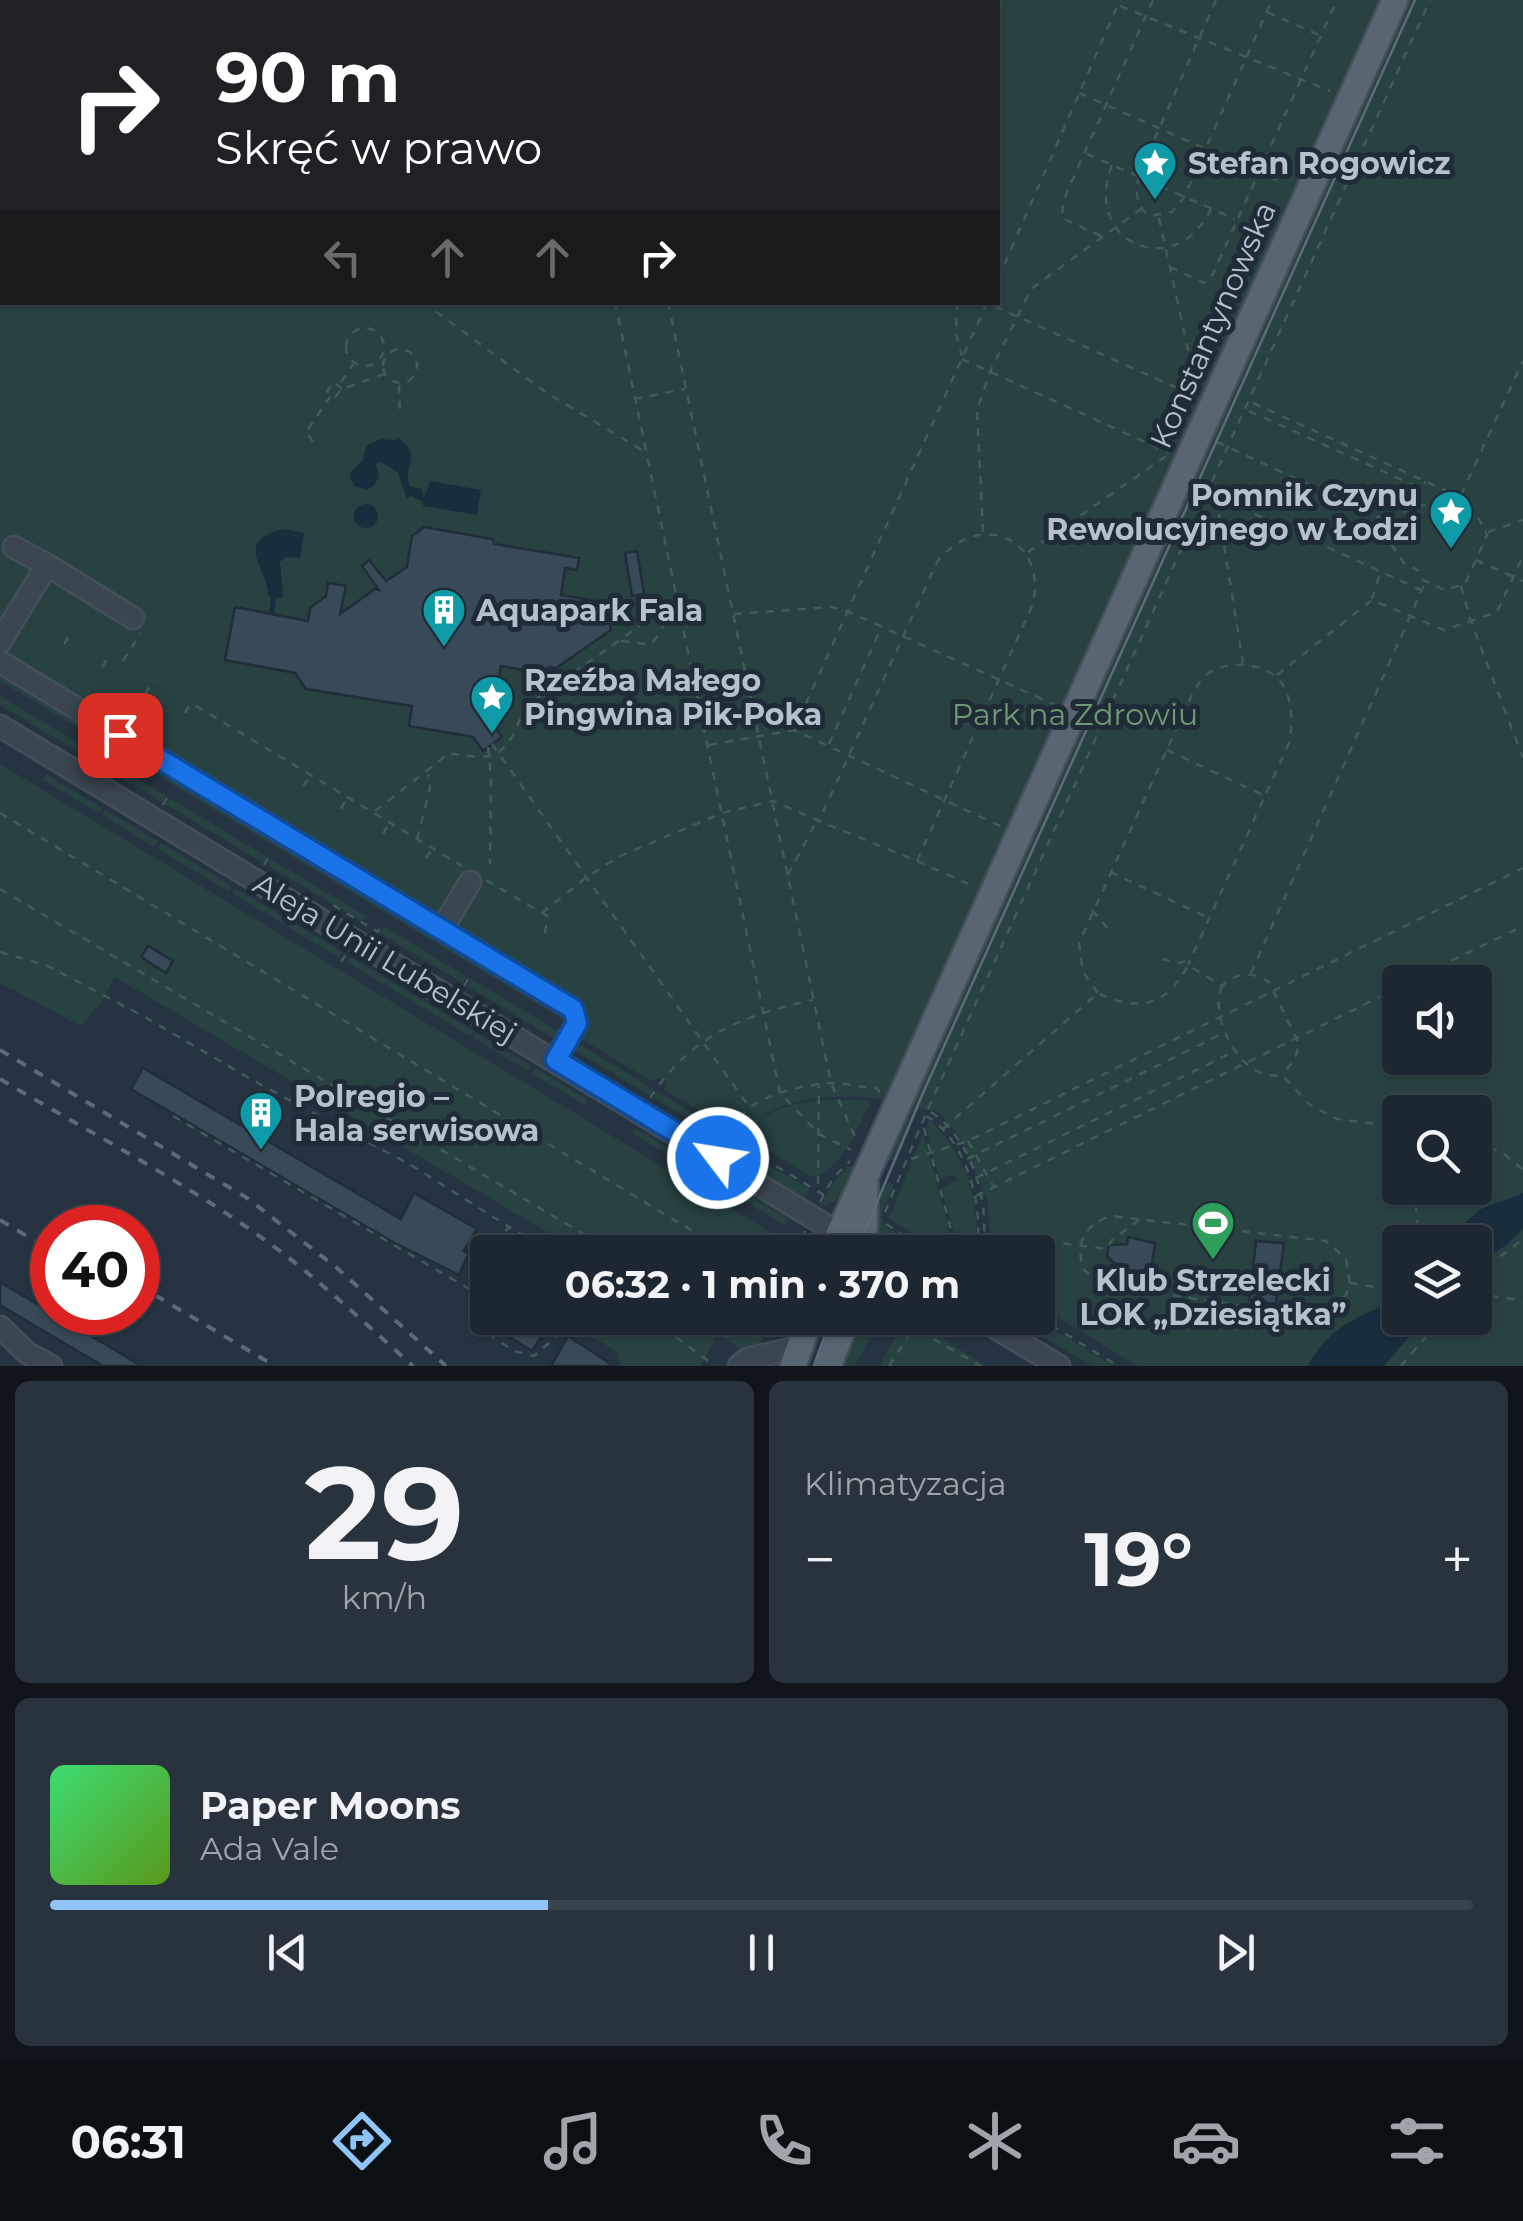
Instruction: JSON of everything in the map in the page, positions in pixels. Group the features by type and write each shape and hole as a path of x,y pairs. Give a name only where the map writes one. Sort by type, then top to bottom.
{"main road":[{"name":"Konstantynowska","path":"837,1235 859,1159 1395,0"},
{"name":"Konstantynowska","path":"859,1159 866,1235"},
{"path":"828,1366 840,1335"}],"street":[{"path":"14,547 133,618"},
{"path":"0,642 47,565"},
{"path":"0,662 573,1009 577,1023 556,1060"},
{"name":"Aleja Unii Lubelskiej","path":"0,726 556,1060 823,1235"},
{"path":"446,932 445,924 471,875"},
{"path":"0,1327 27,1353 51,1366"},
{"path":"1008,1335 1060,1366"},
{"path":"740,1366 746,1359 797,1356"}],"path":[{"path":"1102,237 1062,218 1063,201 1154,0"},
{"path":"1216,0 1138,177 1137,198 1148,215 1172,212 1184,196 1272,0"},
{"path":"1170,268 1208,283 1337,0"},
{"path":"903,1235 888,1226 883,1217 925,1115 1430,0"},
{"path":"1000,274 1119,2 1332,92"},
{"path":"1267,12 1320,36"},
{"path":"1078,93 1279,180"},
{"path":"1084,153 1237,220"},
{"path":"1112,165 1104,196 1116,227 1138,245 1165,248 1193,235 1211,209"},
{"path":"983,533 978,410 990,372 1034,286 1142,209"},
{"path":"1158,216 1191,363 1204,378"},
{"path":"427,305 544,390 645,452"},
{"path":"616,305 780,1093 819,1134 859,1159"},
{"path":"669,305 831,1083 856,1139"},
{"path":"956,305 962,359"},
{"path":"794,730 986,305"},
{"path":"991,305 1196,397"},
{"path":"354,363 346,347 351,334 372,330 382,340 386,374 400,383"},
{"path":"354,363 372,365 391,351 405,349 416,358 416,372 400,383"},
{"path":"962,359 1170,453 1026,554"},
{"path":"1456,508 1523,361"},
{"path":"331,396 338,396 354,363"},
{"path":"331,396 327,391 329,385 341,386 386,374"},
{"path":"400,383 400,411"},
{"path":"634,399 686,388"},
{"path":"313,442 306,432 331,396"},
{"path":"1252,403 1460,497"},
{"path":"1249,412 1418,487 1428,482"},
{"path":"1206,437 1391,523"},
{"path":"1212,494 1422,590"},
{"path":"1219,498 1218,513 1244,665"},
{"path":"1432,504 1447,511 1456,508 1478,518 1486,533 1461,585 1444,590 1426,582 1419,571 1404,563 1388,540 1391,523 1405,508 1432,504"},
{"path":"1486,533 1523,520"},
{"path":"787,876 849,757 937,562 961,539 983,533 1009,540 1026,554 1036,573 1037,590 916,861"},
{"path":"1372,600 1444,630 1497,612 1523,556"},
{"path":"1476,560 1523,581"},
{"path":"1276,676 1372,600 1380,571"},
{"path":"1250,974 1426,582"},
{"path":"1461,585 1523,758"},
{"path":"619,641 653,642 678,604"},
{"path":"733,614 831,608 847,611 1056,706"},
{"path":"123,661 144,628 133,618"},
{"path":"374,812 448,754 489,756 498,751 517,730 525,707 648,620"},
{"path":"828,746 882,627"},
{"path":"64,644 73,630"},
{"path":"102,667 111,654"},
{"path":"1244,665 1276,676 1291,705 1290,741 1176,984 1148,1003 1129,1005 1098,993 1083,972 1079,954 1092,910 1204,677 1217,669 1244,665"},
{"path":"146,694 154,680"},
{"path":"185,713 191,702"},
{"path":"196,706 417,838 471,875 547,916 545,934"},
{"path":"707,745 794,730 1001,827"},
{"path":"79,754 85,744"},
{"path":"490,864 490,746 498,751 750,1108"},
{"path":"1167,750 1265,796"},
{"path":"417,838 430,788 428,772"},
{"path":"304,786 312,775"},
{"path":"163,804 169,794"},
{"path":"341,808 348,797"},
{"path":"542,913 587,876 628,852 722,813 772,801 974,887"},
{"path":"0,813 699,1235"},
{"path":"383,834 390,822"},
{"path":"426,858 432,848"},
{"path":"264,865 270,855"},
{"path":"911,1159 968,1141 1523,868"},
{"path":"1110,872 1208,918"},
{"path":"0,889 585,1235"},
{"path":"511,905 516,898"},
{"path":"332,905 378,932 383,923"},
{"path":"1092,910 1110,931"},
{"path":"1443,965 1523,926"},
{"path":"0,952 46,965 143,1016 411,1165 522,1235"},
{"path":"341,962 346,954"},
{"path":"1162,959 1189,963 1222,986"},
{"path":"464,986 470,976"},
{"path":"1234,976 1261,976 1275,990 1298,1037 1298,1052 1282,1075 1266,1076 1244,1064 1219,1018 1218,997 1222,986 1234,976"},
{"path":"945,1128 1098,993"},
{"path":"979,1195 1382,995"},
{"path":"650,1098 702,1042 737,1021 762,1011 814,1000"},
{"path":"967,1159 1226,1032"},
{"path":"976,1178 1236,1050"},
{"path":"1282,1075 1310,1105 1337,1119 1382,1125"},
{"path":"818,1184 819,1084"},
{"path":"824,1195 736,1142 738,1121 750,1108 780,1093 819,1084 854,1084 880,1090 881,1100"},
{"path":"873,1090 877,1095"},
{"path":"931,1112 967,1159 976,1178 983,1235"},
{"path":"925,1115 945,1128"},
{"path":"173,1116 470,1289"},
{"path":"924,1128 953,1235"},
{"path":"817,1208 837,1173 854,1156 864,1134"},
{"path":"968,1141 994,1187"},
{"path":"957,1146 979,1195 979,1235"},
{"path":"1492,1148 1523,1170"},
{"path":"1112,1216 1326,1241 1346,1259 1350,1283 1346,1295 1334,1307 1319,1312 1258,1308 1114,1288 1092,1279 1084,1270 1080,1245 1090,1226 1112,1216"},
{"path":"1055,1242 1107,1250 1112,1240 1139,1219"},
{"path":"503,1235 509,1228"},
{"path":"805,1230 805,1235"},
{"path":"1492,1263 1523,1239"},
{"path":"1350,1283 1382,1288"},
{"path":"1492,1296 1523,1301"},
{"path":"1055,1327 1118,1366"},
{"path":"889,1366 909,1334 918,1331 980,1366"},
{"path":"490,1335 514,1351 534,1356 558,1335"},
{"path":"673,1335 715,1366"},
{"path":"1401,1366 1427,1335"}],"green space":[{"name":"Park na Zdrowiu","path":"1000,0 1523,0 1523,1366 1138,1366 1055,1315 1055,1235 990,1235 988,1200 959,1136 938,1112 919,1108 896,1162 861,1148 882,1100 818,1098 784,1105 759,1119 785,1107 813,1101 871,1101 839,1158 821,1174 811,1177 743,1135 745,1129 731,1120 724,1124 716,1121 664,1089 666,1081 651,1081 576,1036 579,1029 0,681 0,305 1000,305"},
{"path":"0,696 82,745 78,752 0,705"},
{"path":"85,747 166,796 162,802 81,754"},
{"path":"0,764 774,1235 552,1235 115,977 102,1001 81,1026 0,983"},
{"path":"46,774 102,808 99,813 43,780"},
{"path":"170,798 267,857 263,863 165,804"},
{"path":"105,810 158,841 154,847 102,815"},
{"path":"161,843 231,886 228,891 158,849"},
{"path":"271,859 366,916 362,921 267,865"},
{"path":"235,888 287,919 284,924 232,893"},
{"path":"291,921 342,952 339,957 287,927"},
{"path":"384,926 467,977 463,983 379,933"},
{"path":"350,957 474,1031 470,1036 347,962"},
{"path":"471,979 563,1034 558,1041 467,986"},
{"path":"477,1033 531,1066 528,1071 473,1038"},
{"path":"573,1040 653,1089 649,1095 569,1047"},
{"path":"535,1068 588,1100 585,1105 531,1073"},
{"path":"657,1091 730,1136 736,1145 756,1157 732,1155 727,1143 653,1097"},
{"path":"929,1120 942,1132 961,1163 973,1198 976,1235 954,1235 942,1188 957,1180 953,1174 940,1180 926,1128"},
{"path":"635,1128 669,1148 672,1144 790,1220 784,1225 632,1133"},
{"path":"923,1134 950,1235 915,1235 889,1218"},
{"path":"735,1159 765,1164 810,1189 803,1200"},
{"path":"849,1166 857,1167 844,1192 835,1201 821,1206 832,1184"},
{"path":"888,1181 894,1185 882,1213 883,1225 899,1235 877,1232 874,1223"},
{"path":"1055,1331 1114,1366 1092,1366 1040,1335 1055,1335"},
{"path":"589,1335 716,1335 701,1366 620,1366 618,1353"},
{"path":"719,1335 763,1335 754,1356"},
{"path":"852,1335 872,1335 854,1366 841,1366"},
{"path":"896,1335 935,1335 987,1366 879,1366"}],"water":[{"path":"397,437 410,450 410,486 422,489 424,498 430,481 481,490 477,515 423,506 423,502 410,496 407,499 398,473 380,461 376,464 379,477 374,486 366,490 355,486 351,471 363,460 366,446"},
{"path":"366,504 378,516 366,528 354,516"},
{"path":"285,529 304,533 300,558 286,557 280,562 283,594 276,598 274,614 269,614 271,597 256,548 269,534"},
{"path":"1523,1193 1523,1228 1492,1255 1492,1225 1463,1225 1479,1210"},
{"path":"1382,1307 1382,1335 1411,1335 1384,1366 1308,1366 1335,1332"}],"building":[{"name":"Aquapark Fala","path":"424,527 579,558 577,570 565,568 561,595 606,603 611,630 556,668 549,667 541,673 501,666 492,723 502,737 483,751 473,737 409,726 412,706 306,689 295,673 225,660 235,607 308,621 310,608 326,596 328,583 346,586 340,614 379,590 362,566 369,560 386,581 407,567 412,536"},
{"path":"637,551 644,594 632,596 625,553"},
{"path":"148,946 173,961 166,973 141,957"},
{"name":"Polregio – Hala serwisowa","path":"143,1068 401,1219 414,1193 477,1229 470,1235 464,1251 469,1253 459,1275 393,1242 131,1089"},
{"path":"1128,1237 1155,1243 1151,1272 1125,1271 1107,1256 1109,1245 1127,1244"},
{"path":"1256,1241 1284,1243 1276,1304 1249,1300"},
{"path":"0,1282 30,1300 30,1323 0,1305"},
{"path":"51,1335 90,1335 142,1366 103,1366"},
{"path":"506,1335 542,1335 532,1351"},
{"path":"568,1336 614,1366 551,1366"}],"tram line":[{"path":"863,1235 923,1093 1415,0"},
{"path":"814,1366 825,1335"}],"railway":[{"path":"0,1050 247,1198 337,1268 446,1366"},
{"path":"0,1079 247,1227 314,1279 413,1366"},
{"path":"0,1220 30,1238"},
{"path":"160,1298 275,1366"}],"place":[{"name":"Stefan Rogowicz","path":"1155,201"},
{"name":"Pomnik Czynu Rewolucyjnego w Łodzi","path":"1451,550"},
{"name":"Aquapark Fala","path":"444,648"},
{"name":"Rzeźba Małego Pingwina Pik-Poka","path":"492,735"},
{"name":"Polregio – Hala serwisowa","path":"261,1151"},
{"name":"Klub Strzelecki LOK „Dziesiątka”","path":"1213,1261"}],"route":[{"path":"120,735 573,1009 577,1023 556,1060 718,1158"}]}
